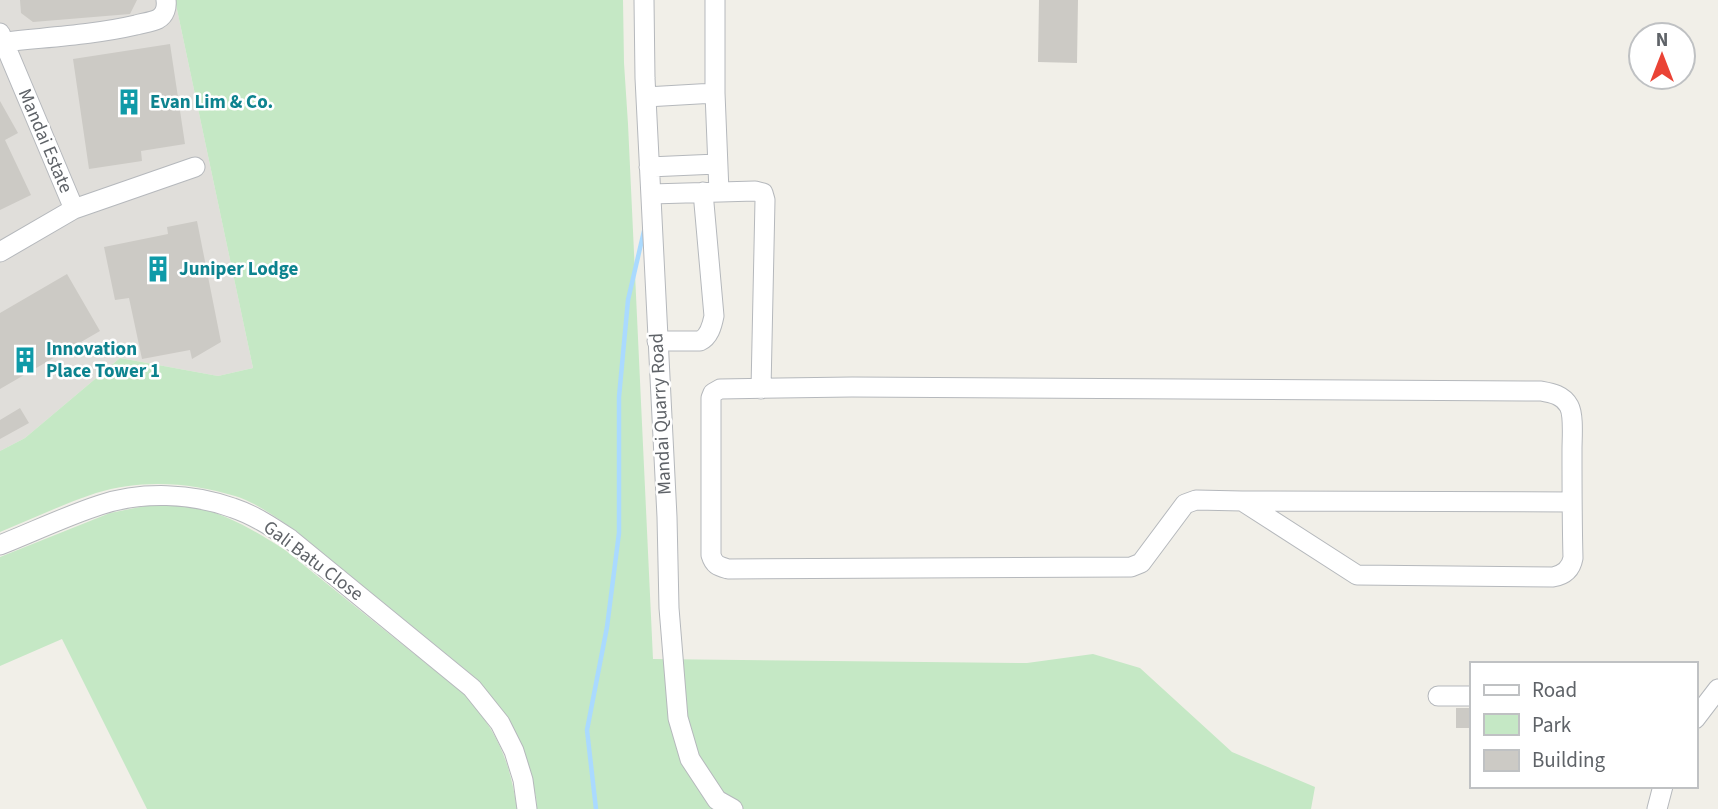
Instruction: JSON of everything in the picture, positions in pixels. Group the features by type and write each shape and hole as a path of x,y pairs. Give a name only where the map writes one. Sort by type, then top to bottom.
{"street":[{"path":"2,38 120,29 159,19 167,4 166,0"},
{"name":"Mandai Quarry Road","path":"644,0 669,608 678,718 690,759 717,800 733,809"},
{"path":"657,341 700,341 706,338 714,316 711,191 717,164 715,0"},
{"name":"Mandai Estate","path":"2,38 74,209"},
{"path":"646,97 715,93"},
{"path":"649,167 717,164"},
{"name":"Mandai Estate","path":"0,252 74,209 195,167"},
{"path":"651,194 711,191 763,193 761,389"},
{"path":"1242,501 1357,575 1561,576 1572,564 1572,502 1570,408 1555,394 1541,391 852,387 720,389 713,393 711,398 711,555 713,562 728,569 1131,567 1141,563 1185,504 1196,500 1572,502"},
{"name":"Gali Batu Close","path":"0,545 102,504 144,496 191,497 233,508 266,522 472,688 500,723 514,751 523,780 527,809"},
{"path":"1697,716 1718,689"},
{"path":"1438,696 1470,696"},
{"path":"1657,809 1662,788"}],"shaded area":[{"path":"0,0 175,0 253,368 218,376 120,358 25,438 0,451"}],"green space":[{"path":"175,0 623,0 653,659 1027,663 1093,654 1140,668 1232,752 1315,787 1311,809 537,809 531,778 508,719 477,679 296,531 267,511 218,491 183,485 148,484 96,493 0,532 0,451 25,438 120,358 218,376 253,368"},
{"path":"185,505 203,509 263,536 285,550 464,694 485,720 500,747 517,809 147,809 62,639 0,666 0,557 110,513 145,506"}],"building":[{"path":"20,0 137,0 130,14 33,22 21,13"},
{"path":"1039,0 1078,0 1077,63 1038,62"},
{"name":"Evan Lim & Co.","path":"170,44 185,144 141,151 142,161 89,169 73,59"},
{"path":"0,101 18,133 5,140 31,195 0,210"},
{"name":"Juniper Lodge","path":"197,221 221,342 192,359 190,350 142,359 129,298 115,300 104,247 168,234 167,227"},
{"name":"Innovation Place Tower 1","path":"67,274 100,331 0,389 0,313"},
{"path":"20,408 29,423 0,439 0,420"},
{"path":"1456,708 1470,708 1470,728 1456,728"}],"waterway":[{"path":"596,809 587,730 607,627 619,533 619,397 628,300 644,231"}],"place":[{"name":"Evan Lim & Co.","path":"129,102"},
{"name":"Juniper Lodge","path":"158,269"},
{"name":"Innovation Place Tower 1","path":"25,360"}]}
